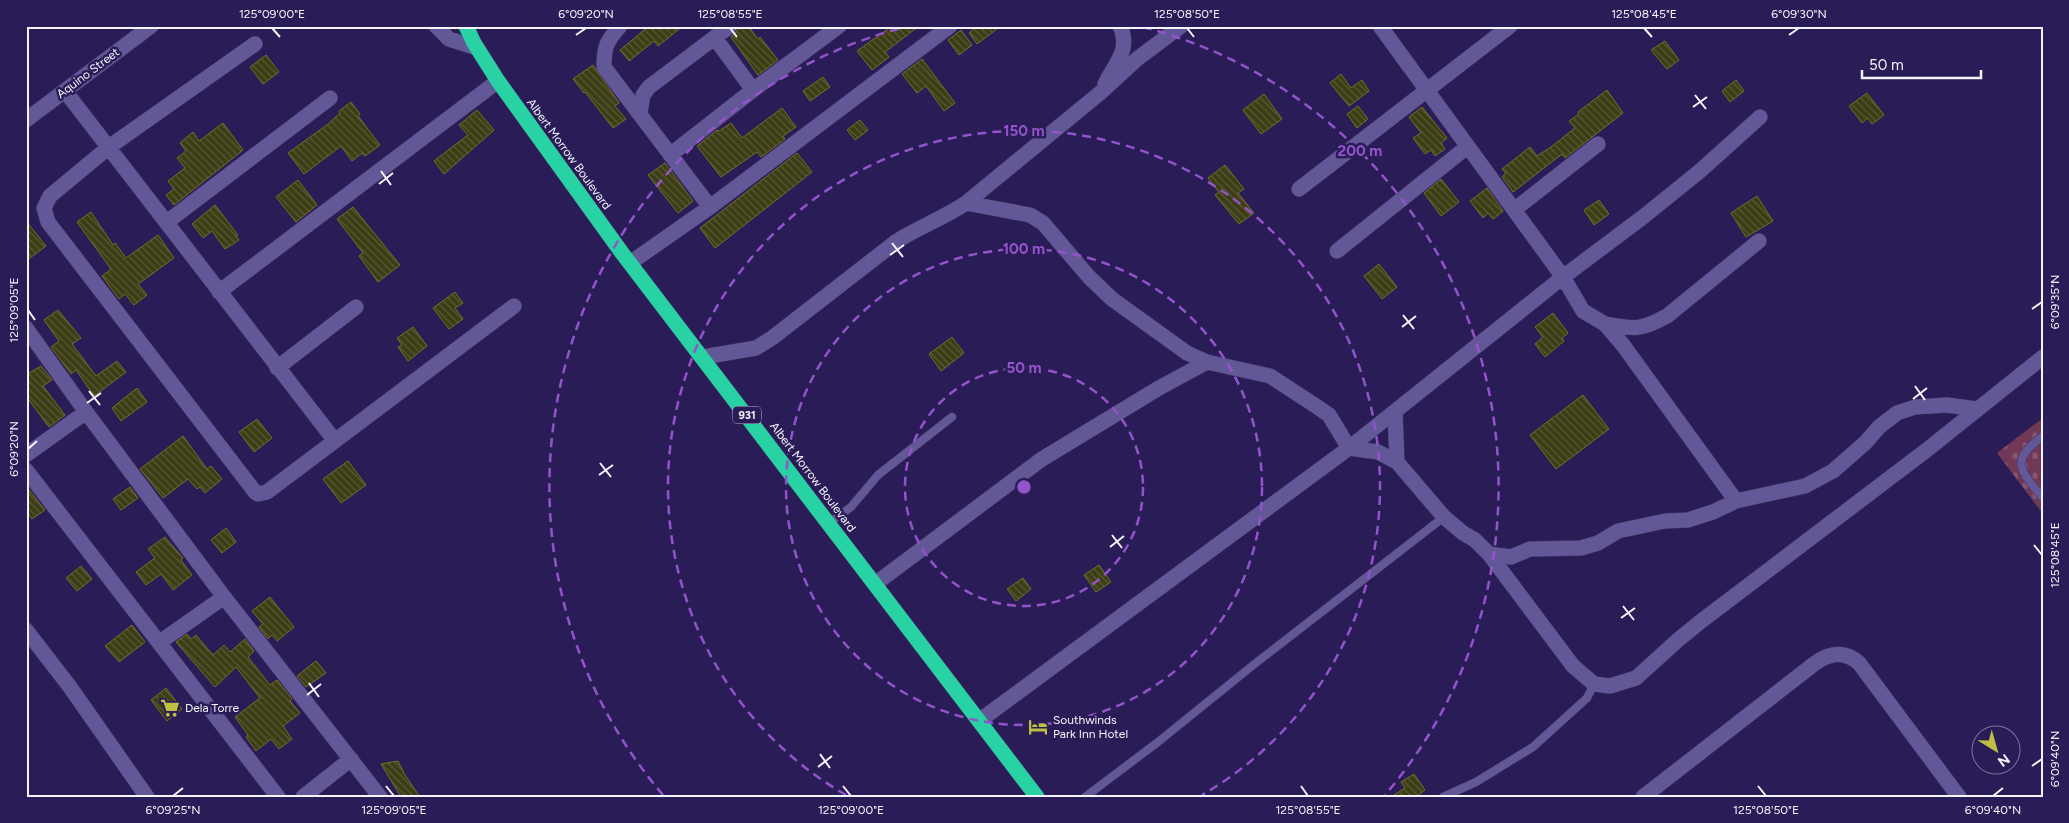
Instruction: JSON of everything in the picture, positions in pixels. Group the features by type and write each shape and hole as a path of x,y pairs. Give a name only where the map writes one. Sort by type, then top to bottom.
{"highway":[{"name":"Albert Morrow Boulevard","path":"466,26 477,48 498,81 630,263 1037,797"}],"street":[{"name":"Aquino Street","path":"26,120 151,26"},
{"path":"436,26 449,39 477,48"},
{"path":"620,26 608,39 604,50 604,67 710,207"},
{"path":"640,113 643,95 649,87 730,26"},
{"path":"670,156 753,90 839,26"},
{"path":"630,263 710,207 950,26"},
{"path":"1100,93 1124,48 1125,38 1120,26"},
{"path":"703,357 756,348 772,338 897,242 916,229 952,212 966,203 1100,93 1137,59 1181,26"},
{"path":"1380,26 1563,277 1583,311 1605,324 1623,345 1736,500"},
{"path":"1299,189 1510,26"},
{"path":"715,38 753,90"},
{"path":"255,44 109,147 50,196 44,208 48,222 252,489 258,494 266,492 514,306"},
{"path":"220,292 498,81"},
{"path":"65,91 334,441"},
{"path":"167,222 330,98"},
{"path":"979,721 1396,412 1563,277 1650,212 1700,171 1760,116"},
{"path":"1514,210 1598,144"},
{"path":"1337,251 1467,147"},
{"path":"966,203 1030,215 1043,223 1089,277 1112,299 1187,353 1208,362 1270,376 1329,415 1349,448"},
{"path":"1605,324 1635,329 1650,326 1667,316 1759,241"},
{"path":"277,368 356,307"},
{"path":"26,328 224,597 380,797"},
{"path":"1349,448 1378,452 1397,462 1444,517 1463,533 1475,540 1489,554 1573,666 1594,684 1610,686 1636,678 1700,622 1928,449 2043,357"},
{"path":"876,584 1042,460 1159,388 1208,362"},
{"path":"1489,554 1511,557 1530,549 1581,548 1598,543 1618,531 1665,521 1698,518 1736,500 1806,486 1833,471 1865,443 1879,427 1897,414 1915,407 1947,405 1977,409"},
{"path":"26,455 86,412"},
{"path":"1396,412 1397,462"},
{"path":"26,470 278,797"},
{"path":"160,642 224,597"},
{"path":"26,630 70,687 147,797"},
{"path":"1643,797 1814,664 1831,654 1845,655 1859,663 1959,797"},
{"path":"303,797 352,759"}],"lane":[{"path":"829,523 851,507 878,475 952,416"},
{"path":"2043,436 2028,448 2022,457 2020,465 2024,474 2043,498"},
{"path":"1085,797 1158,742 1252,666 1444,517"},
{"path":"1444,797 1476,782 1533,747 1587,698 1594,684"}],"green space":[{"path":"2043,418 2043,514 1997,453"}],"building":[{"path":"649,26 683,26 658,46 654,41 629,61 620,50"},
{"path":"742,26 748,26 758,39 760,37 778,60 758,75 731,37"},
{"path":"892,26 919,26 885,52 889,57 872,70 857,51"},
{"path":"977,26 1001,26 977,44 969,33"},
{"path":"961,30 972,45 959,55 948,40"},
{"path":"1665,41 1679,60 1667,69 1651,50"},
{"path":"266,55 279,72 263,84 250,67"},
{"path":"922,59 955,103 944,111 926,86 917,93 902,74"},
{"path":"593,65 619,103 615,106 626,119 613,128 573,79"},
{"path":"1341,74 1351,88 1362,80 1369,91 1349,106 1330,83"},
{"path":"823,77 830,87 810,101 803,91"},
{"path":"1736,80 1744,91 1730,102 1722,91"},
{"path":"1607,90 1623,113 1565,158 1562,154 1513,192 1502,177 1506,173 1502,169 1530,147 1537,156 1551,147 1575,128 1569,121"},
{"path":"1867,93 1884,115 1872,124 1868,118 1862,123 1849,106"},
{"path":"1264,94 1282,119 1261,134 1243,110"},
{"path":"351,102 360,114 358,116 380,145 365,156 362,153 352,161 341,146 304,174 288,153 328,124 340,113 339,111"},
{"path":"1358,106 1368,119 1357,128 1347,114"},
{"path":"1422,107 1447,138 1441,143 1445,149 1435,156 1431,150 1425,154 1413,138 1421,133 1409,117"},
{"path":"782,108 796,127 783,136 785,139 761,157 757,152 721,177 697,146 717,130 719,131 731,123 742,138"},
{"path":"477,110 494,130 444,174 434,161 468,135 459,125"},
{"path":"860,120 868,130 855,140 847,130"},
{"path":"223,123 243,150 174,205 166,195 174,189 168,181 185,168 177,158 186,151 180,143 193,132 199,141"},
{"path":"797,153 812,172 715,248 700,228"},
{"path":"665,163 693,201 678,213 648,175"},
{"path":"1225,165 1244,189 1238,193 1254,213 1239,224 1215,195 1219,192 1208,178"},
{"path":"1441,179 1459,202 1441,216 1424,193"},
{"path":"298,180 317,205 296,222 276,197"},
{"path":"1487,188 1503,211 1493,219 1488,213 1483,218 1470,201"},
{"path":"1757,196 1773,221 1746,237 1731,213"},
{"path":"1599,200 1609,214 1594,225 1584,210"},
{"path":"215,205 238,235 236,236 239,240 225,249 212,231 203,238 192,224"},
{"path":"353,207 400,265 378,282 359,256 363,253 337,219"},
{"path":"91,212 113,245 115,243 126,258 158,235 174,258 138,284 147,295 134,305 125,294 119,299 102,276 111,269 77,222"},
{"path":"26,221 46,246 26,261"},
{"path":"1379,264 1397,287 1382,299 1364,276"},
{"path":"455,292 463,303 455,308 463,319 449,329 433,308"},
{"path":"58,310 81,338 72,344 96,376 117,361 126,372 94,396 76,370 71,374 51,347 59,341 44,320"},
{"path":"1553,313 1568,333 1562,338 1564,341 1545,357 1535,344 1543,337 1535,327"},
{"path":"413,327 427,346 408,361 398,347 402,345 397,338"},
{"path":"952,337 964,353 941,371 929,354"},
{"path":"41,366 52,380 43,386 65,415 49,427 26,396 26,375"},
{"path":"137,388 147,402 121,421 112,408"},
{"path":"1583,395 1609,429 1556,469 1530,435"},
{"path":"257,419 272,438 254,452 239,432"},
{"path":"183,436 207,469 211,466 222,479 205,493 200,487 197,489 188,479 163,498 140,469"},
{"path":"348,461 366,485 341,503 323,479"},
{"path":"26,486 45,510 32,519 26,511"},
{"path":"130,487 138,498 121,510 113,499"},
{"path":"226,528 236,542 222,553 211,540"},
{"path":"165,537 183,558 181,560 192,575 173,590 161,574 146,585 136,572 155,558 148,549"},
{"path":"1099,565 1111,582 1096,592 1084,575"},
{"path":"81,566 92,579 77,591 66,578"},
{"path":"1023,578 1031,589 1016,601 1007,589"},
{"path":"270,597 294,627 277,641 272,635 268,639 259,627 263,624 252,611"},
{"path":"132,625 145,642 119,662 105,646"},
{"path":"187,634 191,639 196,635 213,655 224,645 230,652 245,639 254,651 248,657 270,685 277,680 300,713 283,726 292,739 279,749 271,739 256,751 246,737 248,735 235,717 260,698 236,667 215,687 176,642"},
{"path":"316,661 326,673 306,687 297,676"},
{"path":"166,688 182,709 167,721 151,700"},
{"path":"398,761 420,797 401,797 381,764"},
{"path":"1414,774 1425,790 1416,797 1391,797 1405,788 1401,782"}],"place":[{"name":"Dela Torre","path":"170,708"},
{"name":"Southwinds Park Inn Hotel","path":"1038,727"}]}
